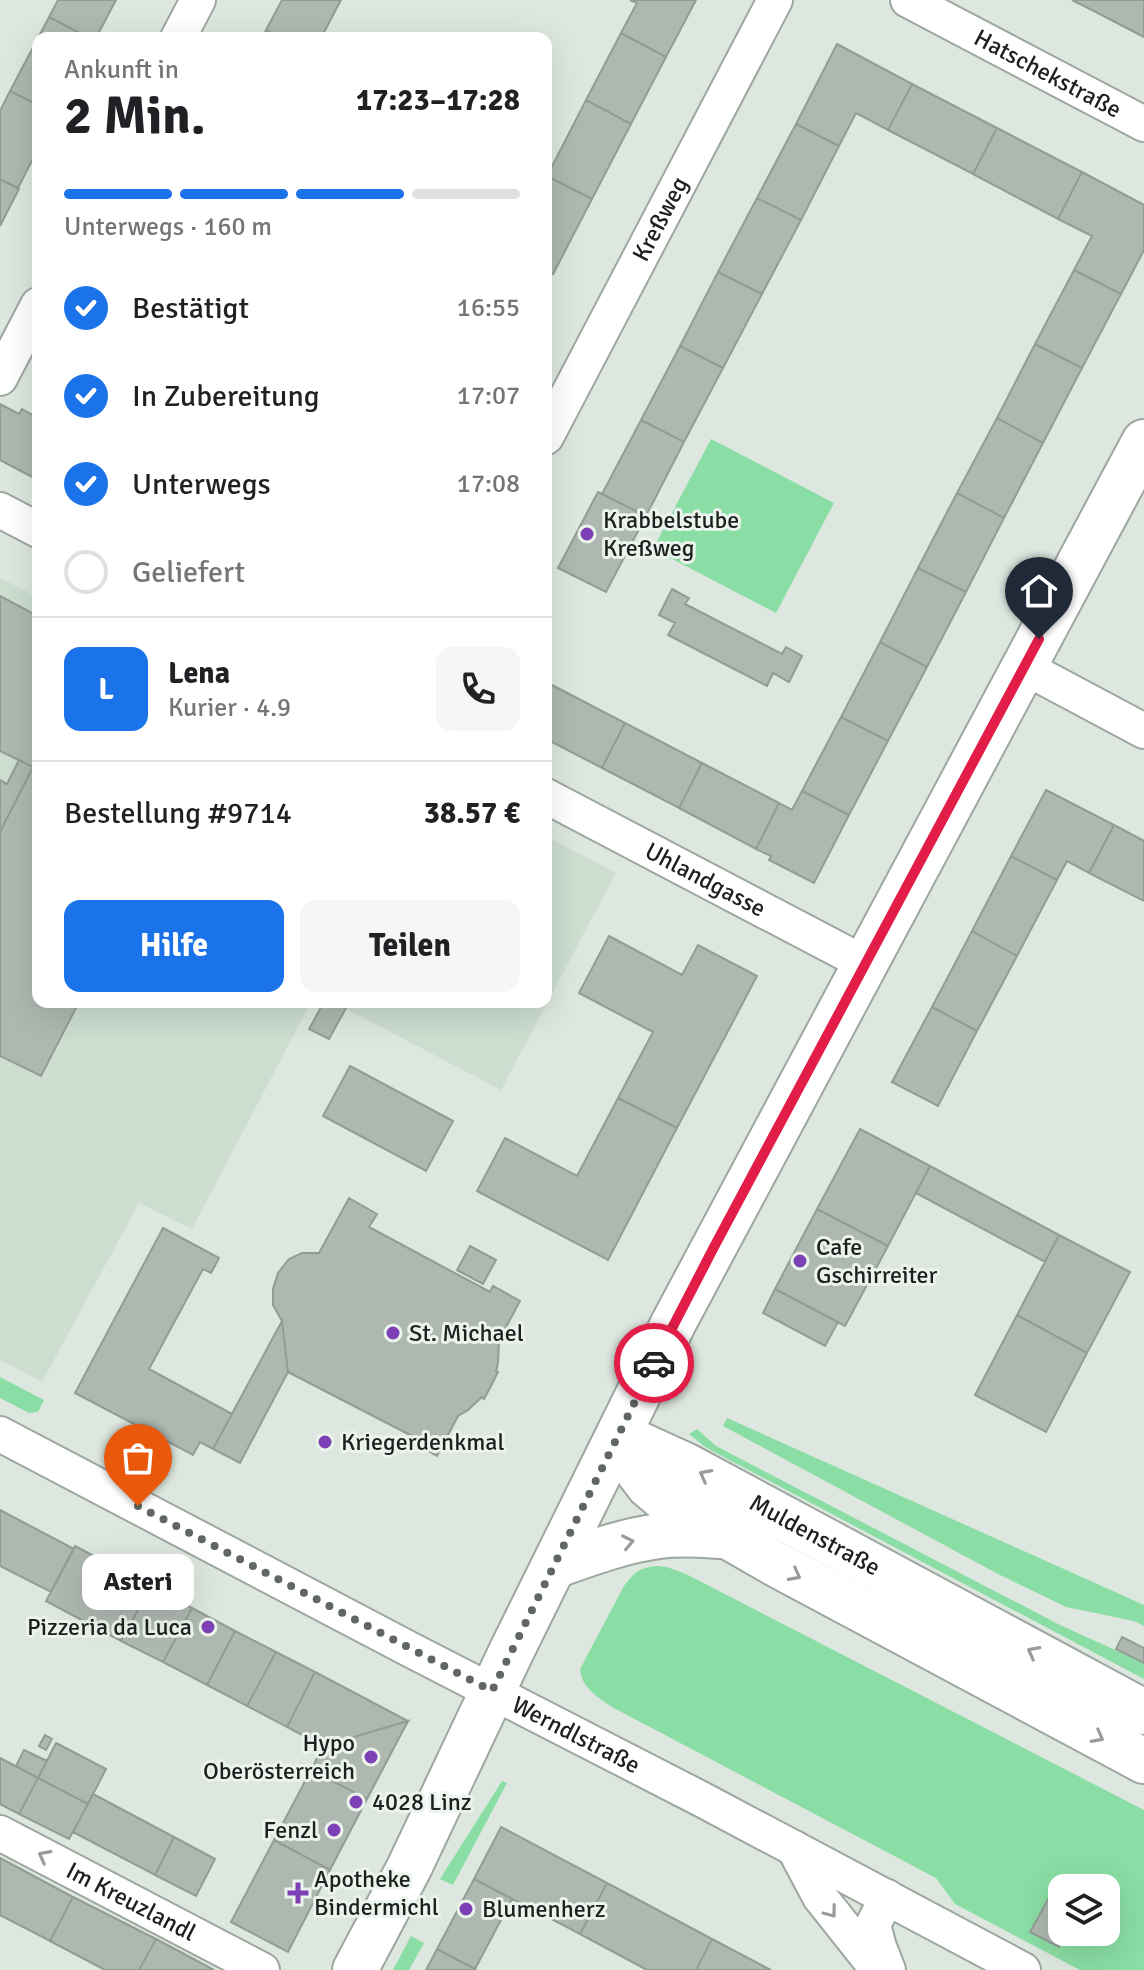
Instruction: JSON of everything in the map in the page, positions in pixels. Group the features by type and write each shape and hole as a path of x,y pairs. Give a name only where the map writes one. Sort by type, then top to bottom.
{"main road":[{"path":"355,1970 409,1868 492,1691 674,1322 1144,442"},
{"name":"Muldenstraße","path":"619,1435 627,1455 649,1486 668,1502 727,1537 1144,1761"},
{"name":"Muldenstraße","path":"619,1435 685,1465 1144,1712"},
{"name":"Muldenstraße","path":"554,1566 609,1546 660,1536 727,1537"}],"street":[{"path":"181,32 198,0"},
{"name":"Kreßweg","path":"552,426 775,0"},
{"name":"Hatschekstraße","path":"908,0 1144,124"},
{"path":"0,378 32,317"},
{"path":"0,510 32,527"},
{"path":"1024,667 1144,731"},
{"name":"Uhlandgasse","path":"552,799 866,964"},
{"name":"Werndlstraße","path":"0,1434 1023,1970"},
{"name":"Im Kreuzlandl","path":"0,1833 262,1970"},
{"path":"794,1848 820,1897 878,1970"},
{"path":"887,1897 873,1925 888,1970"}],"shaded area":[{"path":"0,578 32,594 32,1008 308,1008 192,1229 139,1203 42,1382 0,1360"},
{"path":"552,839 616,873 552,994"},
{"path":"344,1008 544,1008 501,1090"}],"green space":[{"path":"711,439 834,503 776,613 653,549"},
{"path":"0,1377 44,1400 38,1412 29,1413 0,1398"},
{"path":"727,1418 1144,1605 1144,1626 1134,1621 1066,1607 998,1574 723,1426"},
{"path":"697,1429 716,1446 1060,1625 1144,1663 1144,1679 705,1447 689,1434"},
{"path":"667,1567 686,1574 1144,1810 1144,1970 1080,1970 955,1904 936,1878 612,1707 595,1695 581,1676 580,1669 624,1586 645,1568"},
{"path":"502,1781 507,1783 453,1885 440,1879"},
{"path":"411,1936 424,1943 409,1970 393,1970"}],"building":[{"path":"58,0 116,0 99,32 78,32 49,17"},
{"path":"282,0 341,0 324,32 266,30"},
{"path":"630,0 696,0 666,57 621,33 637,3"},
{"path":"1072,0 1144,0 1144,37 1092,10"},
{"path":"49,17 78,32 41,32"},
{"path":"621,33 666,57 631,124 586,100"},
{"path":"837,44 912,84 888,130 856,113 839,146 796,124"},
{"path":"32,49 32,102 10,91"},
{"path":"912,84 997,128 973,174 888,130"},
{"path":"10,91 32,102 32,161 18,188 0,179 0,111"},
{"path":"586,100 631,124 592,199 552,179 552,166"},
{"path":"796,124 839,146 801,220 757,198"},
{"path":"997,128 1082,172 1058,219 973,174"},
{"path":"1082,172 1144,205 1144,250 1121,294 1074,270 1092,236 1058,219"},
{"path":"0,179 19,189 0,226"},
{"path":"552,179 592,199 552,273"},
{"path":"757,198 801,220 762,294 718,272"},
{"path":"1074,270 1121,294 1082,368 1035,344"},
{"path":"718,272 762,294 723,368 680,346"},
{"path":"1035,344 1082,368 1043,443 997,418"},
{"path":"680,346 723,368 684,442 641,420"},
{"path":"0,404 19,414 22,409 32,415 32,477 0,460"},
{"path":"997,418 1043,443 1004,518 957,493"},
{"path":"641,420 684,442 646,516 602,494"},
{"path":"598,492 646,516 606,592 558,568"},
{"path":"957,493 1004,518 966,592 918,568"},
{"path":"918,568 966,592 927,667 880,642"},
{"path":"672,589 689,598 685,604 782,654 786,647 802,656 789,682 773,673 767,686 668,635 675,623 659,615"},
{"path":"0,596 32,613 32,767 0,751"},
{"path":"880,642 927,667 888,741 841,717"},
{"path":"552,685 625,723 602,768 552,742"},
{"path":"841,717 888,741 849,815 802,791"},
{"path":"625,723 702,763 679,808 602,768"},
{"path":"19,760 32,766 0,832 0,780 7,784"},
{"path":"702,763 779,803 756,849 679,808"},
{"path":"32,769 32,1008 76,1008 41,1076 0,1056 0,832"},
{"path":"1046,790 1114,825 1089,873 1067,861 1057,880 1011,856"},
{"path":"802,791 849,815 814,883 769,860 771,856 756,849 779,803 792,810"},
{"path":"1114,825 1144,841 1144,901 1089,873"},
{"path":"1011,856 1057,880 1017,956 972,931"},
{"path":"972,931 1017,956 977,1031 932,1007"},
{"path":"609,936 682,975 698,945 757,976 677,1128 618,1098 653,1032 579,993"},
{"path":"932,1007 977,1031 938,1106 892,1082"},
{"path":"321,1008 346,1008 329,1039 309,1029"},
{"path":"350,1066 453,1121 426,1171 323,1116"},
{"path":"618,1098 677,1128 608,1260 477,1191 505,1138 577,1176"},
{"path":"860,1129 930,1166 888,1246 817,1209"},
{"path":"930,1166 1059,1235 1045,1262 916,1193"},
{"name":"St. Michael","path":"349,1198 377,1214 369,1227 490,1292 493,1286 520,1301 499,1340 498,1372 491,1386 484,1399 482,1397 458,1416 437,1456 410,1441 412,1436 288,1372 282,1321 273,1305 273,1289 278,1273 289,1259 302,1253 319,1253"},
{"path":"817,1209 888,1246 845,1326 775,1289"},
{"path":"163,1228 219,1258 211,1273 203,1269 149,1369 232,1414 213,1449 200,1442 193,1455 75,1393"},
{"path":"1059,1235 1130,1272 1087,1353 1017,1315"},
{"path":"470,1246 496,1260 483,1284 457,1270"},
{"path":"775,1289 838,1322 825,1346 763,1313"},
{"path":"1017,1315 1087,1353 1046,1432 975,1395"},
{"path":"282,1321 288,1372 240,1463 213,1449"},
{"path":"0,1510 74,1549 51,1592 0,1566"},
{"path":"75,1546 151,1586 121,1641 46,1601"},
{"path":"151,1586 192,1608 163,1662 121,1641"},
{"path":"192,1608 235,1631 207,1685 163,1662"},
{"path":"235,1631 276,1652 247,1706 207,1685"},
{"path":"1122,1637 1144,1648 1144,1663 1116,1649"},
{"path":"276,1652 315,1672 287,1727 247,1706"},
{"path":"315,1672 408,1721 323,1746 287,1727"},
{"path":"408,1721 367,1799 311,1770 323,1746"},
{"path":"45,1735 52,1739 46,1750 39,1746"},
{"path":"56,1743 106,1769 88,1804 38,1778"},
{"path":"24,1750 47,1761 38,1778 16,1766"},
{"path":"0,1758 38,1778 19,1814 0,1804"},
{"path":"311,1770 367,1799 330,1870 274,1840"},
{"path":"38,1778 88,1804 69,1839 19,1814"},
{"path":"93,1794 174,1837 155,1875 73,1832"},
{"path":"501,1827 607,1883 580,1934 474,1879"},
{"path":"174,1837 215,1859 196,1896 155,1875"},
{"path":"274,1840 330,1870 288,1952 231,1922"},
{"path":"0,1858 73,1897 50,1941 0,1915"},
{"path":"474,1879 512,1899 475,1969 437,1949"},
{"path":"607,1883 712,1939 696,1970 647,1970 580,1934"},
{"path":"73,1897 156,1939 139,1970 105,1970 50,1941"},
{"path":"1048,1900 1048,1941 1030,1932"},
{"path":"156,1939 214,1970 139,1970"},
{"path":"712,1939 767,1968 771,1970 696,1970"},
{"path":"437,1949 475,1969 476,1970 426,1970"}],"way so far":[{"path":"138,1506 492,1691 654,1363"}],"place":[{"name":"Krabbelstube Kreßweg","path":"587,534"},
{"name":"Cafe Gschirreiter","path":"800,1261"},
{"name":"St. Michael","path":"393,1333"},
{"name":"Kriegerdenkmal","path":"325,1442"},
{"name":"Asteri","path":"138,1506"},
{"name":"Pizzeria da Luca","path":"208,1627"},
{"name":"Hypo Oberösterreich","path":"371,1757"},
{"name":"4028 Linz","path":"356,1802"},
{"name":"Fenzl","path":"334,1830"},
{"name":"Apotheke Bindermichl","path":"298,1893"},
{"name":"Blumenherz","path":"466,1909"}],"route":[{"path":"654,1363 1039,639"}]}
